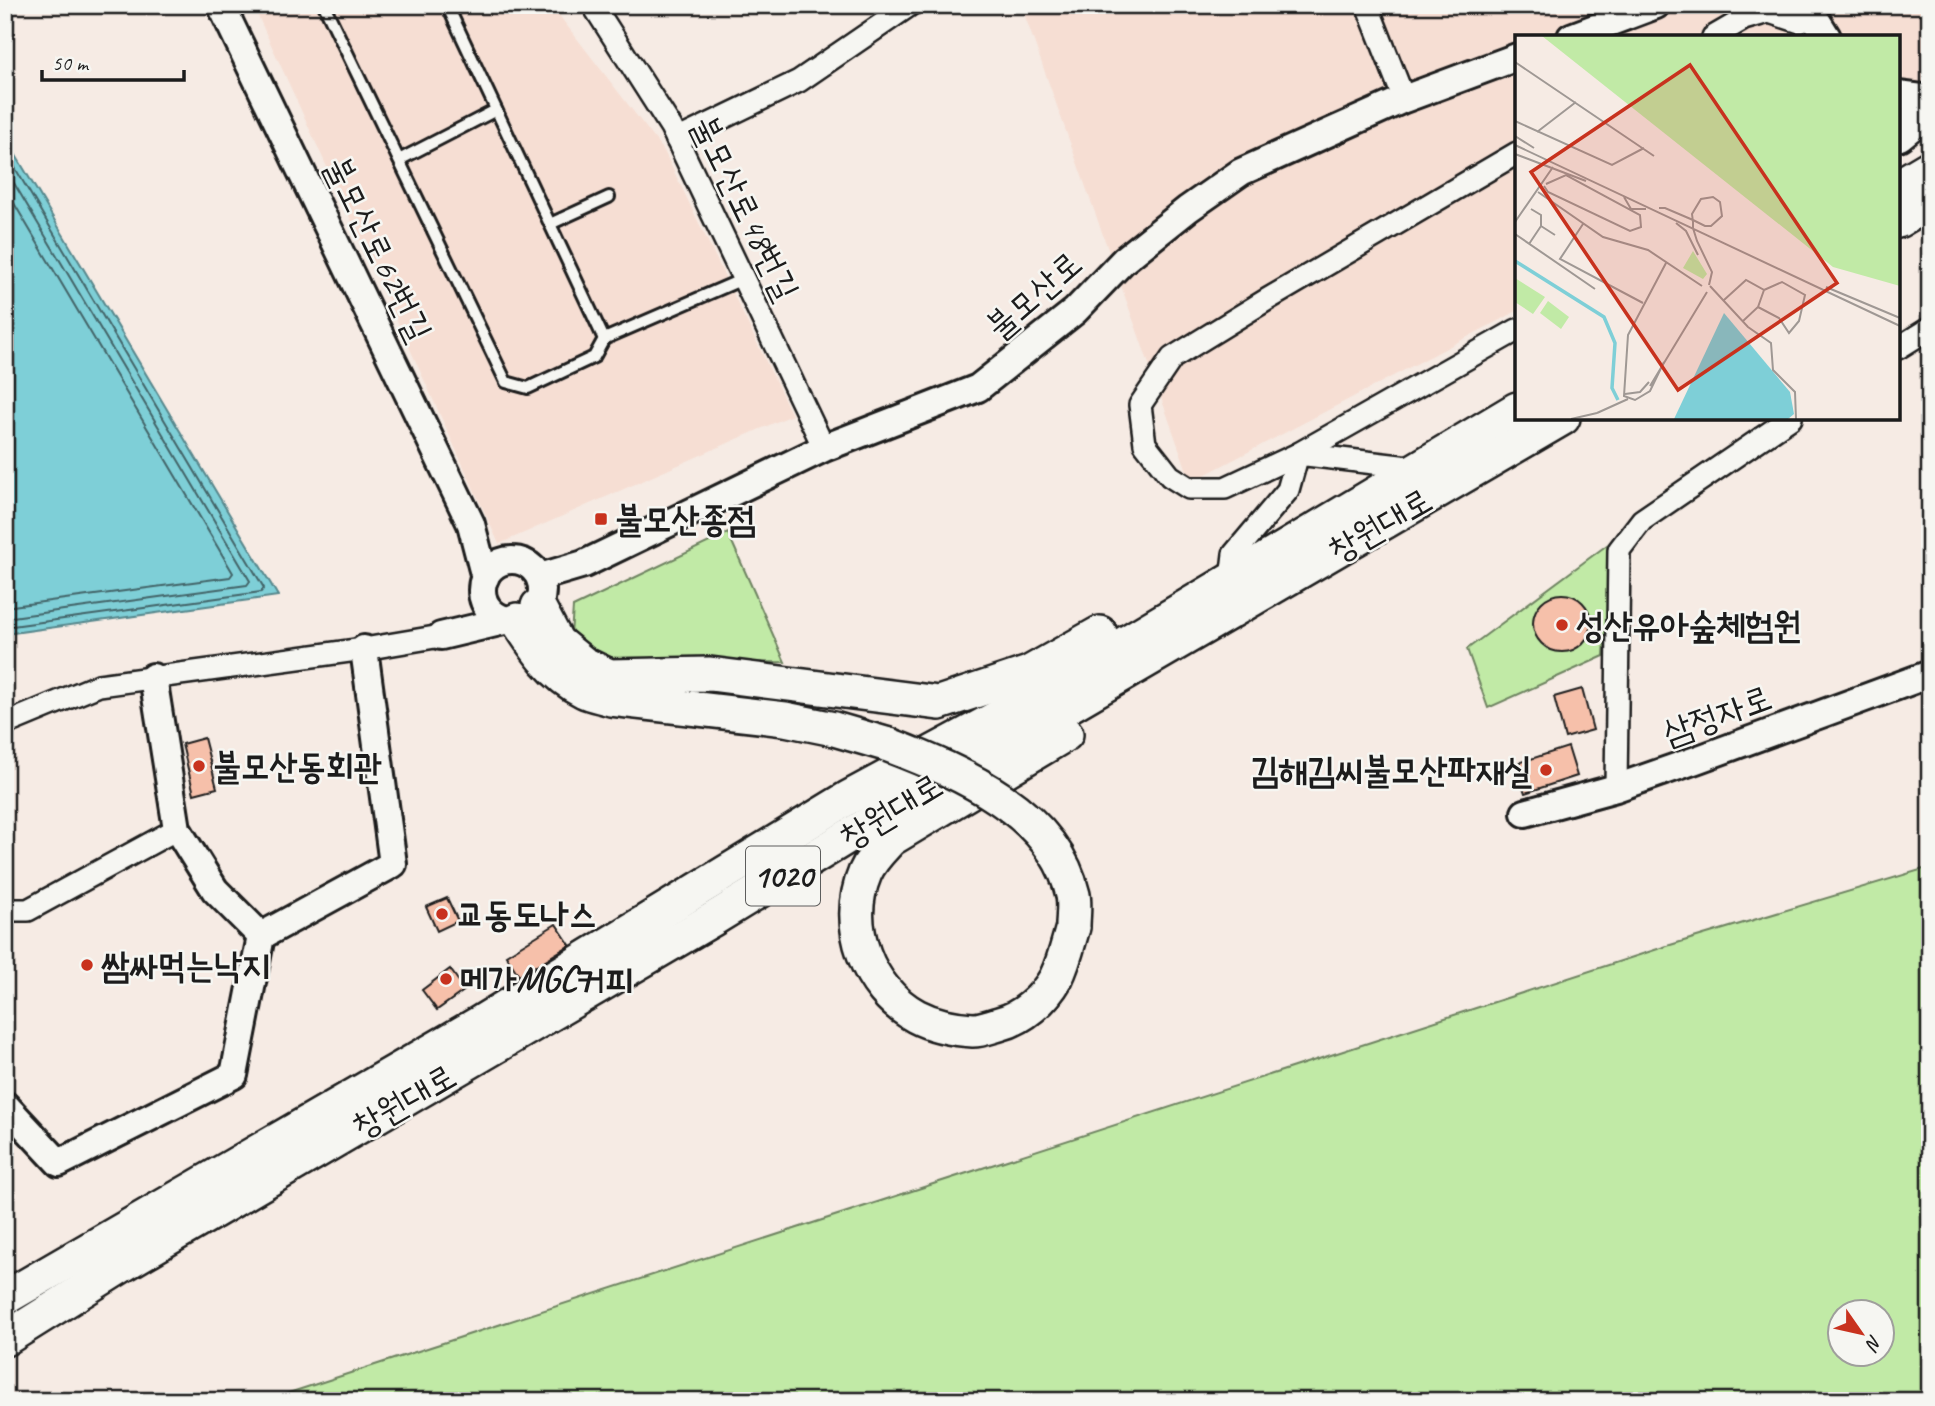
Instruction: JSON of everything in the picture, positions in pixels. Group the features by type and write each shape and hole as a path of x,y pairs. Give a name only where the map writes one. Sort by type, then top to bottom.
{"main road":[{"path":"1900,132 1930,108"},
{"path":"1900,185 1930,167"},
{"path":"1900,219 1930,202"},
{"name":"창원대로","path":"5,1298 476,1025 848,798 1030,700 1515,410"},
{"name":"창원대로","path":"5,1339 126,1263 701,926 899,805 1560,420"},
{"path":"522,604 557,642 584,664 609,676 710,674 939,702 1028,673 1194,580 1224,583"},
{"path":"522,604 536,650 560,676 585,691 611,699 785,719 834,729 889,745 929,760 969,780 1017,810 1047,838 1065,867 1074,898 1073,927 1066,953 1055,979 1034,1006 1009,1021 976,1030 955,1028 916,1016 898,1003 879,982 865,961 856,916 858,895 866,872 876,855 891,839 977,789 1167,672 1191,635"}],"street":[{"path":"198,5 232,18"},
{"name":"불모산로62번길","path":"220,5 232,18 471,524"},
{"name":"불모산로48번길","path":"593,5 671,127 824,448"},
{"path":"677,140 799,81 911,5"},
{"path":"1367,5 1405,99"},
{"path":"1576,35 1656,5"},
{"path":"1716,35 1744,19 1769,12 1801,17 1824,35"},
{"name":"불모산로","path":"441,636 522,604 584,564 824,448 978,388 1075,311 1124,260 1188,209 1241,172 1405,99 1515,58"},
{"path":"1900,94 1930,99"},
{"path":"1900,147 1930,127"},
{"path":"1515,154 1172,358 1140,405 1144,444 1170,476 1189,488 1226,488 1298,454 1515,331"},
{"path":"1900,347 1930,328"},
{"path":"1616,788 1619,550 1642,520 1788,420"},
{"path":"1298,454 1417,468"},
{"path":"1224,583 1234,554 1288,491 1298,454"},
{"path":"471,524 516,560"},
{"path":"471,524 485,578"},
{"path":"506,560 516,560 534,569 522,604 483,597 482,587 490,570 506,560"},
{"path":"5,724 99,685 441,636"},
{"path":"261,936 393,864 364,649"},
{"name":"삼정자로","path":"1525,813 1616,788 1930,674"},
{"path":"153,677 177,829 215,890 261,936"},
{"path":"5,910 28,910 177,829"},
{"path":"5,1105 59,1163 234,1074 261,936"}],"lane":[{"path":"324,5 506,382 528,388 594,356 604,339 743,279"},
{"path":"447,5 604,339"},
{"path":"399,160 496,110"},
{"path":"550,224 609,197"}],"shaded area":[{"path":"253,5 551,5 664,151 792,415 499,544"},
{"path":"1021,5 1930,5 1930,97 1900,112 1900,35 1515,35 1515,312 1191,482"}],"green space":[{"path":"728,533 785,662 652,664 594,654 571,635 573,607"},
{"path":"1611,542 1604,656 1488,708 1467,649"},
{"path":"1930,867 1930,1401 264,1401 1667,946"}],"water":[{"path":"5,137 278,596 5,634"}],"building":[{"name":"성산유아숲체험원","path":"1556,594 1568,594 1583,602 1591,617 1591,629 1583,644 1568,652 1556,652 1541,644 1533,629 1533,617 1541,602"},
{"path":"1582,689 1593,730 1565,738 1554,697"},
{"name":"불모산동회관","path":"204,738 217,788 194,794 182,744"},
{"name":"김해김씨불모산파재실","path":"1568,747 1577,776 1525,793 1515,764"},
{"name":"교동도나스","path":"447,898 458,921 437,931 426,907"},
{"path":"556,924 570,945 519,976 506,955"},
{"name":"메가MGC커피","path":"450,969 465,990 437,1010 422,990"}],"place":[{"name":"불모산종점","path":"601,519"},
{"name":"성산유아숲체험원","path":"1562,625"},
{"name":"불모산동회관","path":"199,766"},
{"name":"김해김씨불모산파재실","path":"1546,770"},
{"name":"교동도나스","path":"442,914"},
{"name":"쌈싸먹는낙지","path":"87,965"},
{"name":"메가MGC커피","path":"446,979"}]}
